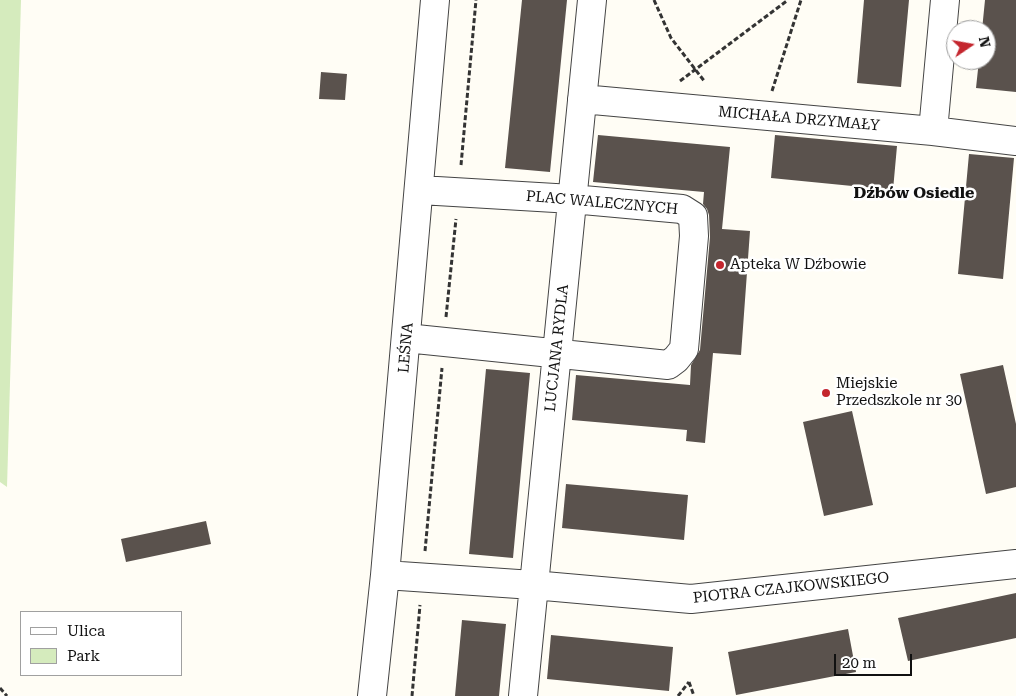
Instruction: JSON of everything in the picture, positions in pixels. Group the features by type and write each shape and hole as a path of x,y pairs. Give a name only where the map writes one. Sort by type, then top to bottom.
{"street":[{"name":"LEŚNA","path":"372,696 385,575 420,190 435,0"},
{"name":"LUCJANA RYDLA","path":"523,696 532,585 592,0"},
{"path":"933,131 945,0"},
{"name":"MICHAŁA DRZYMAŁY","path":"582,99 933,131 1016,142"},
{"name":"PLAC WALECZNYCH","path":"406,338 668,365 684,349 694,236 693,216 682,209 572,199 420,190"},
{"name":"PIOTRA CZAJKOWSKIEGO","path":"385,575 532,585 691,599 1016,564"}],"path":[{"path":"654,0 671,38 696,69 725,112"},
{"path":"647,105 788,0"},
{"path":"764,115 801,0"},
{"path":"678,696 689,682 694,696"},
{"path":"0,688 7,696"}],"green space":[{"path":"0,0 21,0 7,487 0,482"}],"building":[{"path":"522,0 567,0 550,172 505,168"},
{"path":"864,0 909,0 901,87 857,83"},
{"path":"985,0 1016,0 1016,92 976,88 978,70 996,70 996,20 983,20"},
{"path":"321,72 347,74 345,100 319,99"},
{"path":"598,135 730,147 722,229 750,231 741,355 713,353 705,443 686,441 687,430 572,420 576,375 690,385 691,365 700,350 710,237 709,215 703,204 704,192 593,182"},
{"path":"775,135 897,146 893,190 771,178"},
{"path":"969,154 1014,158 1003,279 958,274"},
{"path":"1003,365 1016,424 1016,487 986,494 960,374"},
{"path":"486,369 530,373 513,558 469,554"},
{"path":"852,411 873,505 824,516 803,422"},
{"path":"566,484 688,495 684,540 562,528"},
{"path":"206,521 211,544 126,562 121,539"},
{"path":"1016,593 1016,638 908,661 898,618"},
{"path":"462,620 506,624 499,696 455,696"},
{"path":"848,629 856,672 736,695 728,652"},
{"path":"551,635 673,647 669,691 547,679"}],"place":[{"name":"Apteka W Dźbowie","path":"720,265"},
{"name":"Miejskie Przedszkole nr 30","path":"826,393"}],"district":[{"name":"Dźbów Osiedle","path":"914,193"}]}
